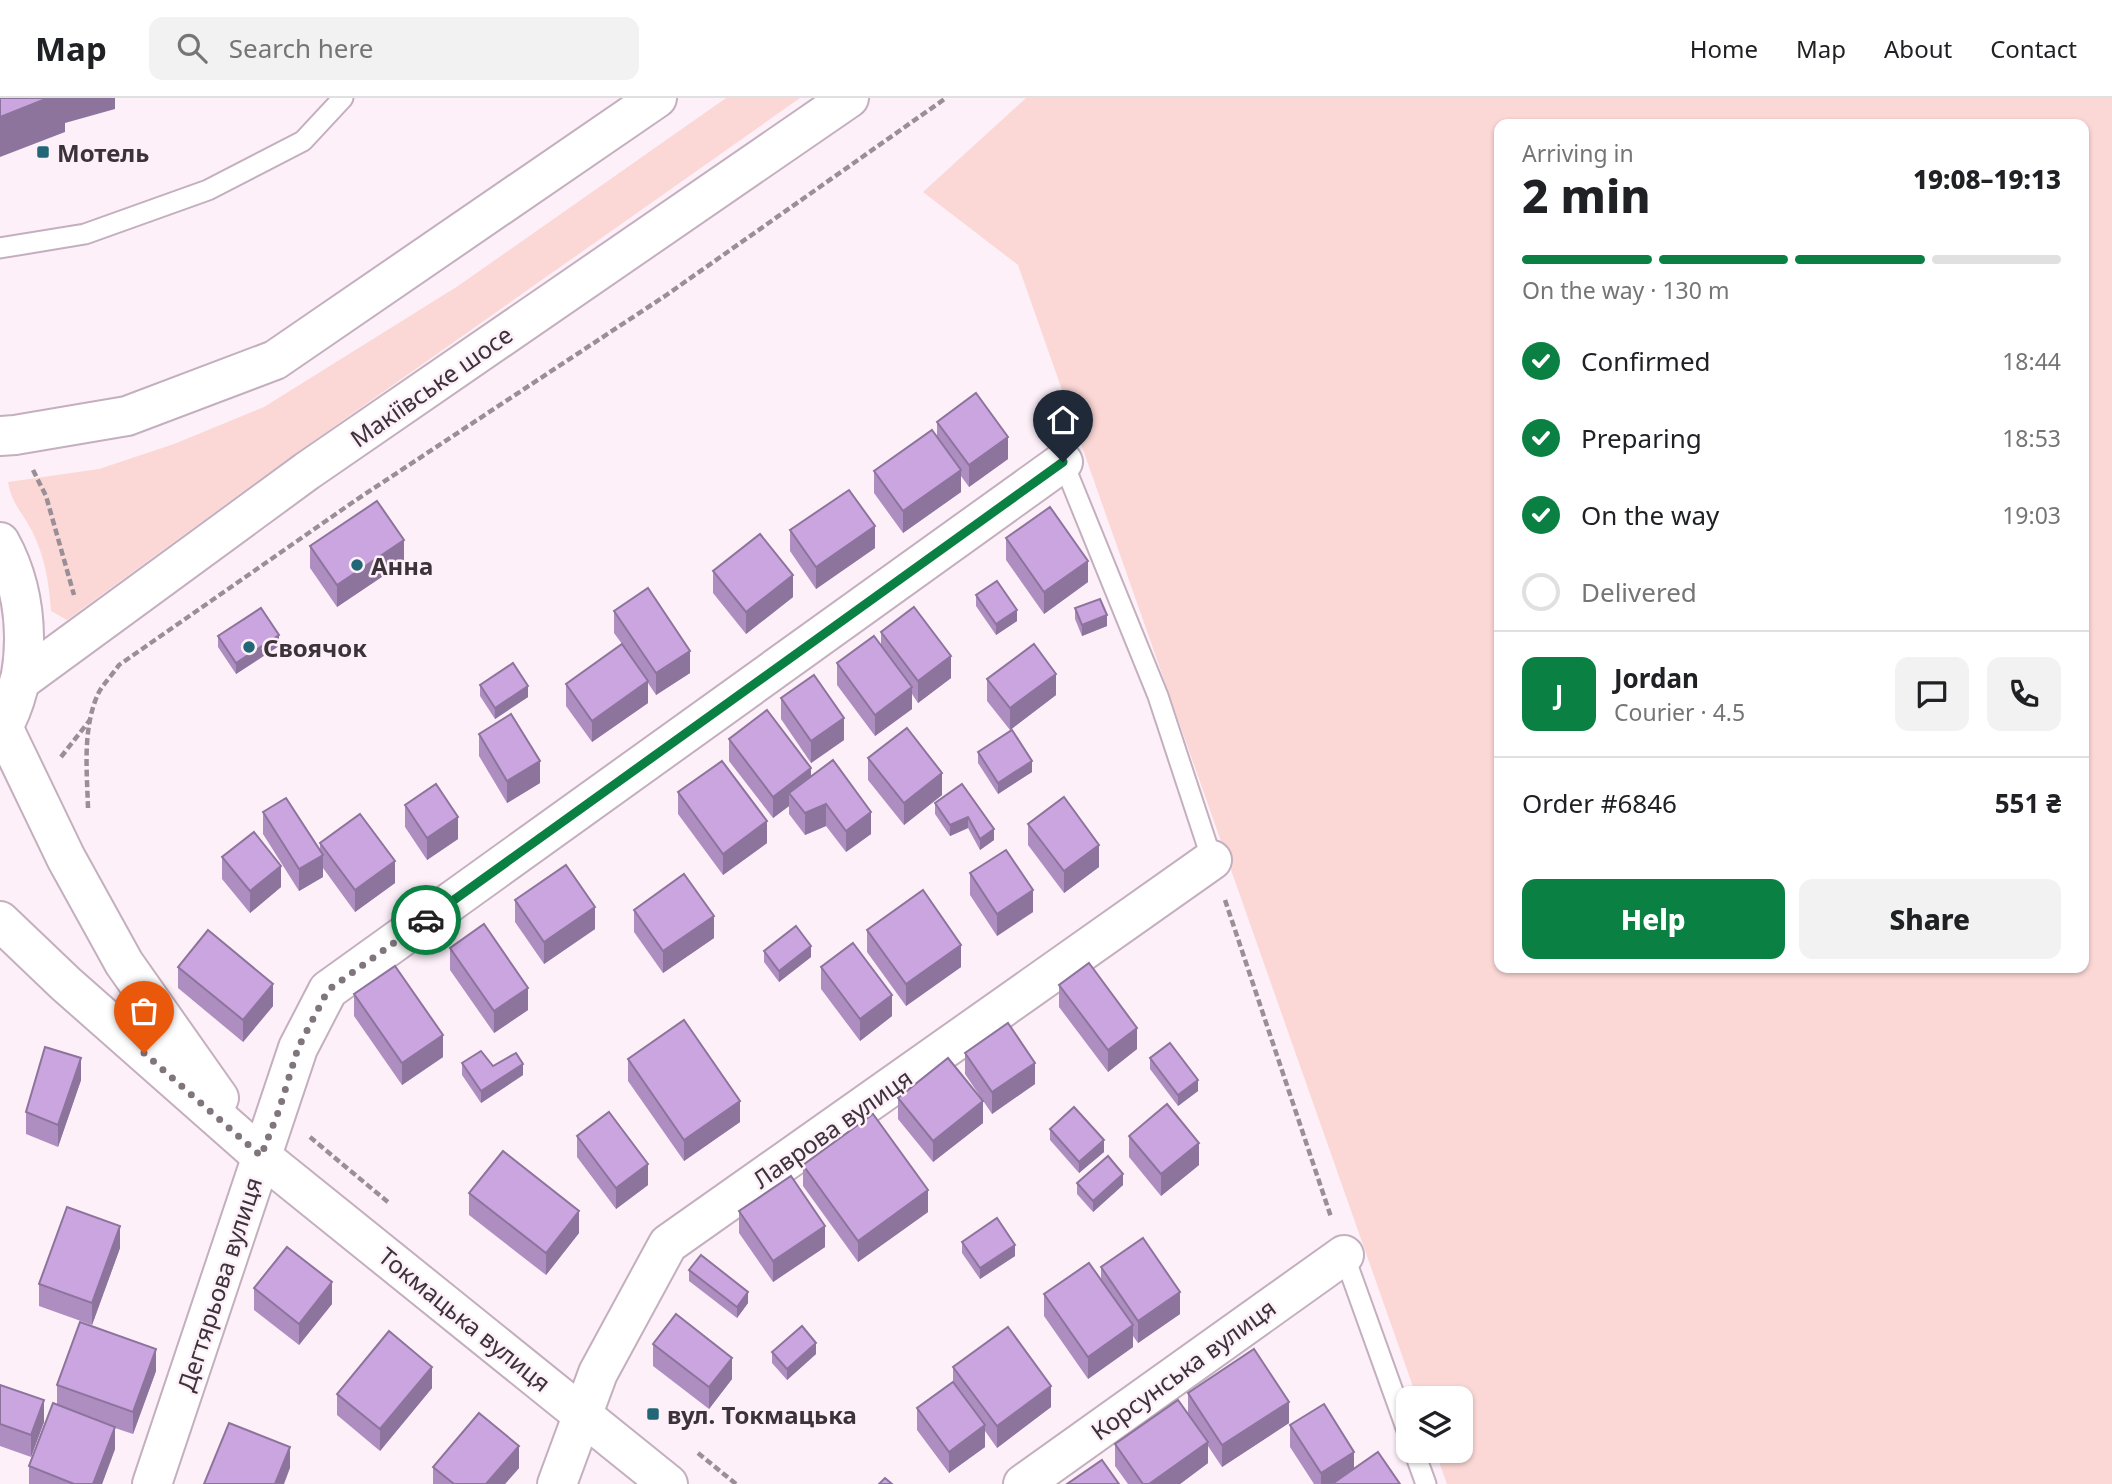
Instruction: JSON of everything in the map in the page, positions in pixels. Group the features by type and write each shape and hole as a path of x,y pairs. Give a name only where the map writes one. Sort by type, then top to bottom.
{"street":[{"path":"8,436 127,416 275,360 657,98"},
{"name":"Макіївське шосе","path":"19,682 307,471 849,98"},
{"name":"Дегтярьова вулиця","path":"152,1484 298,1048 328,990 1063,462"},
{"path":"0,542 15,576 21,600 24,652 19,682 2,730"},
{"name":"Токмацька вулиця","path":"2,730 66,858 124,963 180,1046 261,1156"},
{"name":"Лаврова вулиця","path":"557,1484 598,1373 668,1244 1212,860"},
{"name":"Токмацька вулиця","path":"0,921 66,984 261,1156 668,1484"},
{"name":"Корсунська вулиця","path":"1023,1484 1344,1255"}],"lane":[{"path":"0,248 85,234 208,190 303,141 343,98"},
{"path":"1063,462 1158,696 1212,860"},
{"path":"1344,1255 1396,1400"},
{"path":"1418,1463 1426,1484"}],"path":[{"path":"88,814 87,749 90,720 99,692 119,665 356,500 665,296 946,98"},
{"path":"8,436 46,496 76,602 119,665"},
{"path":"1212,860 1344,1255"},
{"path":"279,1110 394,1208"},
{"path":"694,1450 736,1484"}],"shaded area":[{"path":"726,98 800,98 278,466 67,620 51,611 48,580 40,551 8,482 99,469 174,444 264,407 458,286"},
{"path":"1026,98 2112,98 2112,1484 1447,1484 1439,1463 1473,1463 1473,1386 1413,1386 1018,265 923,192"}],"building":[{"path":"0,98 48,98 0,117"},
{"path":"976,393 1008,437 969,465 937,422"},
{"path":"932,430 961,470 903,511 874,471"},
{"path":"849,490 875,526 816,567 790,530"},
{"path":"377,501 404,540 337,585 310,546"},
{"path":"1050,507 1088,561 1044,592 1006,538"},
{"path":"760,534 793,575 746,612 713,571"},
{"path":"997,581 1017,610 996,624 976,595"},
{"path":"648,588 690,651 656,673 614,611"},
{"path":"1100,599 1107,615 1082,625 1075,608"},
{"path":"914,607 951,656 918,681 881,632"},
{"name":"Своячок","path":"261,608 279,635 236,663 218,636"},
{"path":"874,636 912,687 875,715 837,663"},
{"path":"622,644 648,681 592,721 566,684"},
{"path":"1034,644 1056,674 1010,708 987,679"},
{"path":"513,663 528,686 495,708 480,685"},
{"path":"814,675 844,718 811,741 781,698"},
{"path":"767,710 811,768 773,797 729,739"},
{"path":"511,714 540,761 507,781 479,734"},
{"path":"907,728 942,773 904,803 868,758"},
{"path":"1012,730 1032,761 998,783 978,752"},
{"path":"833,760 871,812 846,831 826,804 805,813 789,793"},
{"path":"722,761 767,821 723,854 678,792"},
{"path":"436,784 458,817 427,838 405,805"},
{"path":"962,784 994,829 980,839 968,817 950,825 935,803"},
{"path":"1064,797 1099,845 1064,871 1028,824"},
{"path":"286,798 323,855 299,869 263,812"},
{"path":"360,814 395,861 355,890 320,843"},
{"path":"254,832 281,866 250,891 222,857"},
{"path":"1006,850 1033,890 997,914 970,873"},
{"path":"566,865 595,907 544,942 515,900"},
{"path":"684,874 714,916 663,951 634,910"},
{"path":"923,890 961,945 906,984 867,930"},
{"path":"484,924 528,988 494,1011 450,948"},
{"path":"796,926 811,946 779,971 764,951"},
{"path":"208,930 273,984 243,1020 178,967"},
{"path":"853,943 892,995 860,1019 821,967"},
{"path":"1089,963 1137,1028 1108,1050 1059,985"},
{"path":"395,966 443,1035 402,1063 354,994"},
{"path":"684,1020 740,1101 684,1140 628,1059"},
{"path":"1008,1023 1035,1063 992,1092 965,1053"},
{"path":"1170,1043 1198,1080 1178,1095 1150,1058"},
{"path":"45,1047 81,1058 58,1125 26,1112"},
{"path":"481,1051 493,1066 516,1053 523,1064 481,1091 462,1063"},
{"path":"948,1058 983,1101 933,1141 898,1098"},
{"path":"1167,1104 1199,1143 1161,1174 1129,1136"},
{"path":"1074,1107 1104,1140 1079,1162 1050,1129"},
{"path":"609,1112 648,1164 616,1188 577,1136"},
{"path":"873,1114 928,1190 858,1241 803,1165"},
{"path":"503,1151 579,1211 546,1253 469,1193"},
{"path":"1108,1156 1123,1174 1093,1201 1077,1183"},
{"path":"791,1176 825,1226 773,1261 739,1211"},
{"path":"67,1207 120,1226 92,1303 39,1284"},
{"path":"997,1218 1015,1245 980,1268 962,1242"},
{"path":"1143,1238 1180,1292 1138,1321 1101,1267"},
{"path":"287,1247 332,1282 299,1324 254,1288"},
{"path":"701,1255 748,1292 737,1307 689,1270"},
{"path":"1089,1263 1133,1325 1088,1357 1044,1294"},
{"path":"676,1314 732,1358 709,1387 653,1344"},
{"path":"80,1322 156,1349 133,1412 57,1385"},
{"path":"802,1326 816,1343 787,1369 772,1352"},
{"path":"1008,1327 1051,1386 997,1426 953,1367"},
{"path":"389,1331 432,1367 380,1429 337,1394"},
{"path":"1254,1349 1289,1402 1222,1445 1188,1393"},
{"path":"953,1382 985,1425 949,1452 917,1408"},
{"path":"0,1385 44,1400 31,1435 0,1424"},
{"path":"1178,1400 1208,1442 1149,1484 1143,1484 1115,1444"},
{"path":"53,1403 115,1427 93,1484 74,1484 29,1466"},
{"path":"1324,1404 1354,1452 1321,1473 1290,1425"},
{"path":"479,1413 519,1446 486,1484 454,1484 433,1467"},
{"path":"229,1423 290,1447 275,1484 204,1484"},
{"path":"1378,1452 1400,1484 1332,1484"},
{"path":"1102,1460 1119,1484 1067,1484"},
{"path":"885,1478 892,1484 879,1484"}],"way so far":[{"path":"144,1053 261,1156 279,1110 298,1048 328,990 426,920"}],"place":[{"name":"Мотель","path":"43,152"},
{"name":"Анна","path":"357,565"},
{"name":"Своячок","path":"249,647"},
{"name":"вул. Токмацька","path":"653,1414"}],"route":[{"path":"426,920 1063,462"}]}
